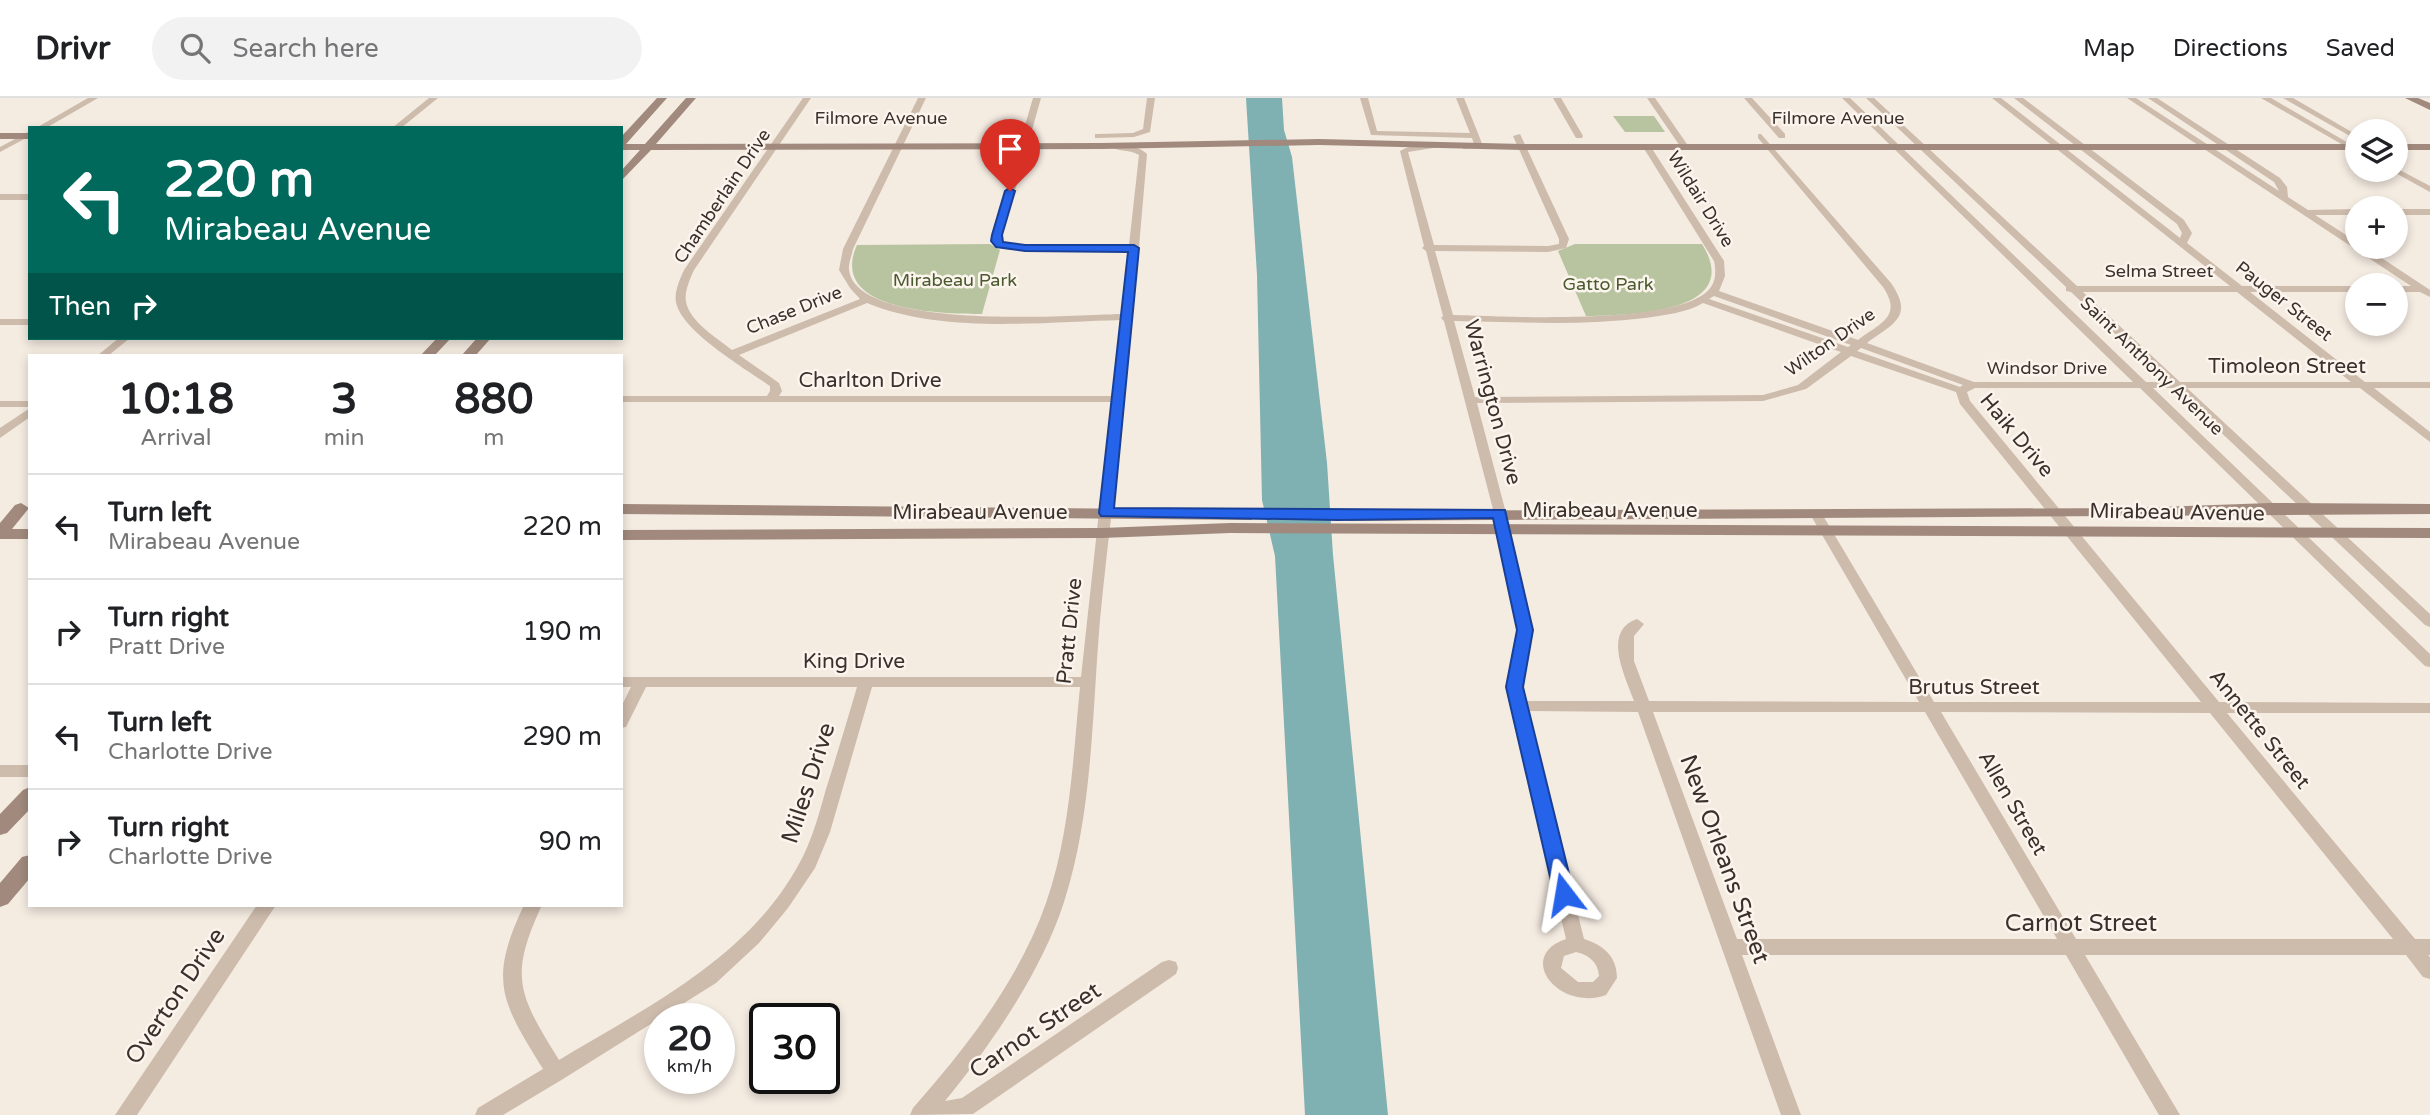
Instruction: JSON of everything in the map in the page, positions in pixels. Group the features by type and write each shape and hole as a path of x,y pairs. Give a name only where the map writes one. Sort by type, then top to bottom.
{"street":[{"path":"44,126 94,98"},
{"path":"399,126 434,98"},
{"path":"623,140 662,98"},
{"path":"623,176 691,98"},
{"name":"Chamberlain Drive","path":"771,399 776,391 775,385 698,330 686,316 681,301 689,270 807,98"},
{"path":"922,98 844,262 848,280 867,299 902,311 939,316 1127,317"},
{"path":"1037,98 996,241 999,245 1025,248 1134,248"},
{"path":"1100,141 1147,130 1151,98"},
{"path":"1364,98 1374,132 1477,141 1460,98"},
{"path":"1557,98 1578,136"},
{"name":"Wildair Drive","path":"1651,98 1685,147"},
{"path":"1748,98 1782,136"},
{"name":"Saint Anthony Avenue","path":"1846,98 2430,662"},
{"name":"Saint Anthony Avenue","path":"1870,98 2430,622"},
{"name":"Pauger Street","path":"1996,98 2430,438"},
{"path":"2018,98 2181,222 2187,233 2182,243"},
{"path":"2131,98 2345,237"},
{"path":"2152,98 2281,184 2284,197"},
{"path":"2265,98 2330,136"},
{"path":"2287,98 2345,136"},
{"path":"2410,98 2430,107"},
{"path":"1867,118 1892,118"},
{"name":"Filmore Avenue","path":"623,140 659,135 904,136 1025,141 1519,141 1647,147 2227,147 2345,143"},
{"name":"Filmore Avenue","path":"1519,141 1578,136 2330,136 2345,140"},
{"name":"Wilton Drive","path":"1470,400 1763,398 1801,387 1893,319 1898,311 1897,303 1879,275 1761,136"},
{"path":"2408,136 2430,136"},
{"path":"1,145 28,138"},
{"name":"Filmore Avenue","path":"623,140 649,147 898,147 1025,141"},
{"name":"Pratt Drive","path":"921,1114 963,1064 1001,1010 1035,949 1057,898 1077,803 1102,533 1119,399 1143,154 1134,148 1100,141"},
{"name":"Warrington Drive","path":"1477,141 1404,151 1427,248 1504,531 1525,630 1514,687 1576,944"},
{"path":"1427,248 1548,249 1563,246 1564,239 1519,141"},
{"name":"Wildair Drive","path":"1647,147 1719,261 1721,275 1708,296"},
{"path":"2408,147 2430,147"},
{"path":"2408,175 2413,180"},
{"path":"2408,178 2430,189"},
{"path":"0,197 28,197"},
{"path":"2307,212 2345,212"},
{"path":"2408,212 2430,212"},
{"path":"2378,259 2427,291"},
{"name":"Selma Street","path":"2044,288 2345,289"},
{"path":"2408,290 2427,291"},
{"path":"1446,318 1646,316 1708,296"},
{"name":"Windsor Drive","path":"1708,296 1973,385 2144,385"},
{"name":"Windsor Drive","path":"1708,296 1848,353 1961,391"},
{"name":"Chase Drive","path":"733,353 867,299"},
{"path":"0,323 28,322"},
{"path":"104,354 122,340"},
{"path":"430,354 442,340"},
{"path":"469,354 482,340"},
{"name":"Haik Drive","path":"1973,385 1961,391 1964,402 2057,513"},
{"name":"Timoleon Street","path":"2144,385 2430,385"},
{"name":"Charlton Drive","path":"623,399 1119,399"},
{"path":"0,404 28,404"},
{"path":"0,434 28,413"},
{"path":"0,508 25,508"},
{"path":"0,534 25,508"},
{"name":"Mirabeau Avenue","path":"1367,522 1500,513 2057,513 2270,508 2430,509"},
{"name":"Mirabeau Avenue","path":"623,509 1106,513 1228,521 1367,522 1504,531 2430,533"},
{"path":"974,533 979,512"},
{"name":"Annette Street","path":"2057,513 2430,971"},
{"name":"Allen Street","path":"1816,514 2170,1115"},
{"name":"Mirabeau Avenue","path":"623,535 1102,533 1228,521"},
{"path":"0,534 28,534"},
{"name":"New Orleans Street","path":"1637,624 1627,631 1623,641 1627,661 1791,1115"},
{"name":"King Drive","path":"623,682 1087,682"},
{"path":"623,719 641,682"},
{"name":"Miles Drive","path":"485,1115 709,976 753,939 782,904 806,868 822,832 866,682"},
{"name":"Brutus Street","path":"1518,706 2430,708"},
{"path":"0,771 28,771"},
{"path":"0,827 28,796"},
{"path":"0,898 28,865"},
{"name":"Overton Drive","path":"125,1115 266,907"},
{"path":"532,907 517,945 511,979 521,1013 556,1073"},
{"name":"Carnot Street","path":"1731,947 2430,947"},
{"name":"Carnot Street","path":"921,1114 965,1107 1169,968"}],"green space":[{"path":"1613,116 1654,116 1665,132 1625,132"},
{"name":"Mirabeau Park","path":"990,244 1000,250 982,314 941,313 893,305 873,296 858,284 852,267 857,245"},
{"name":"Gatto Park","path":"1575,244 1702,244 1711,267 1708,285 1695,297 1676,306 1628,314 1586,316 1558,251"}],"water":[{"path":"1246,98 1282,98 1284,130 1292,157 1327,463 1333,555 1388,1115 1305,1115 1275,556 1262,500 1257,275"}],"route":[{"path":"1010,191 997,235 996,241 999,245 1025,248 1134,248 1106,513 1338,516 1500,513 1525,630 1514,687 1564,894"}]}
